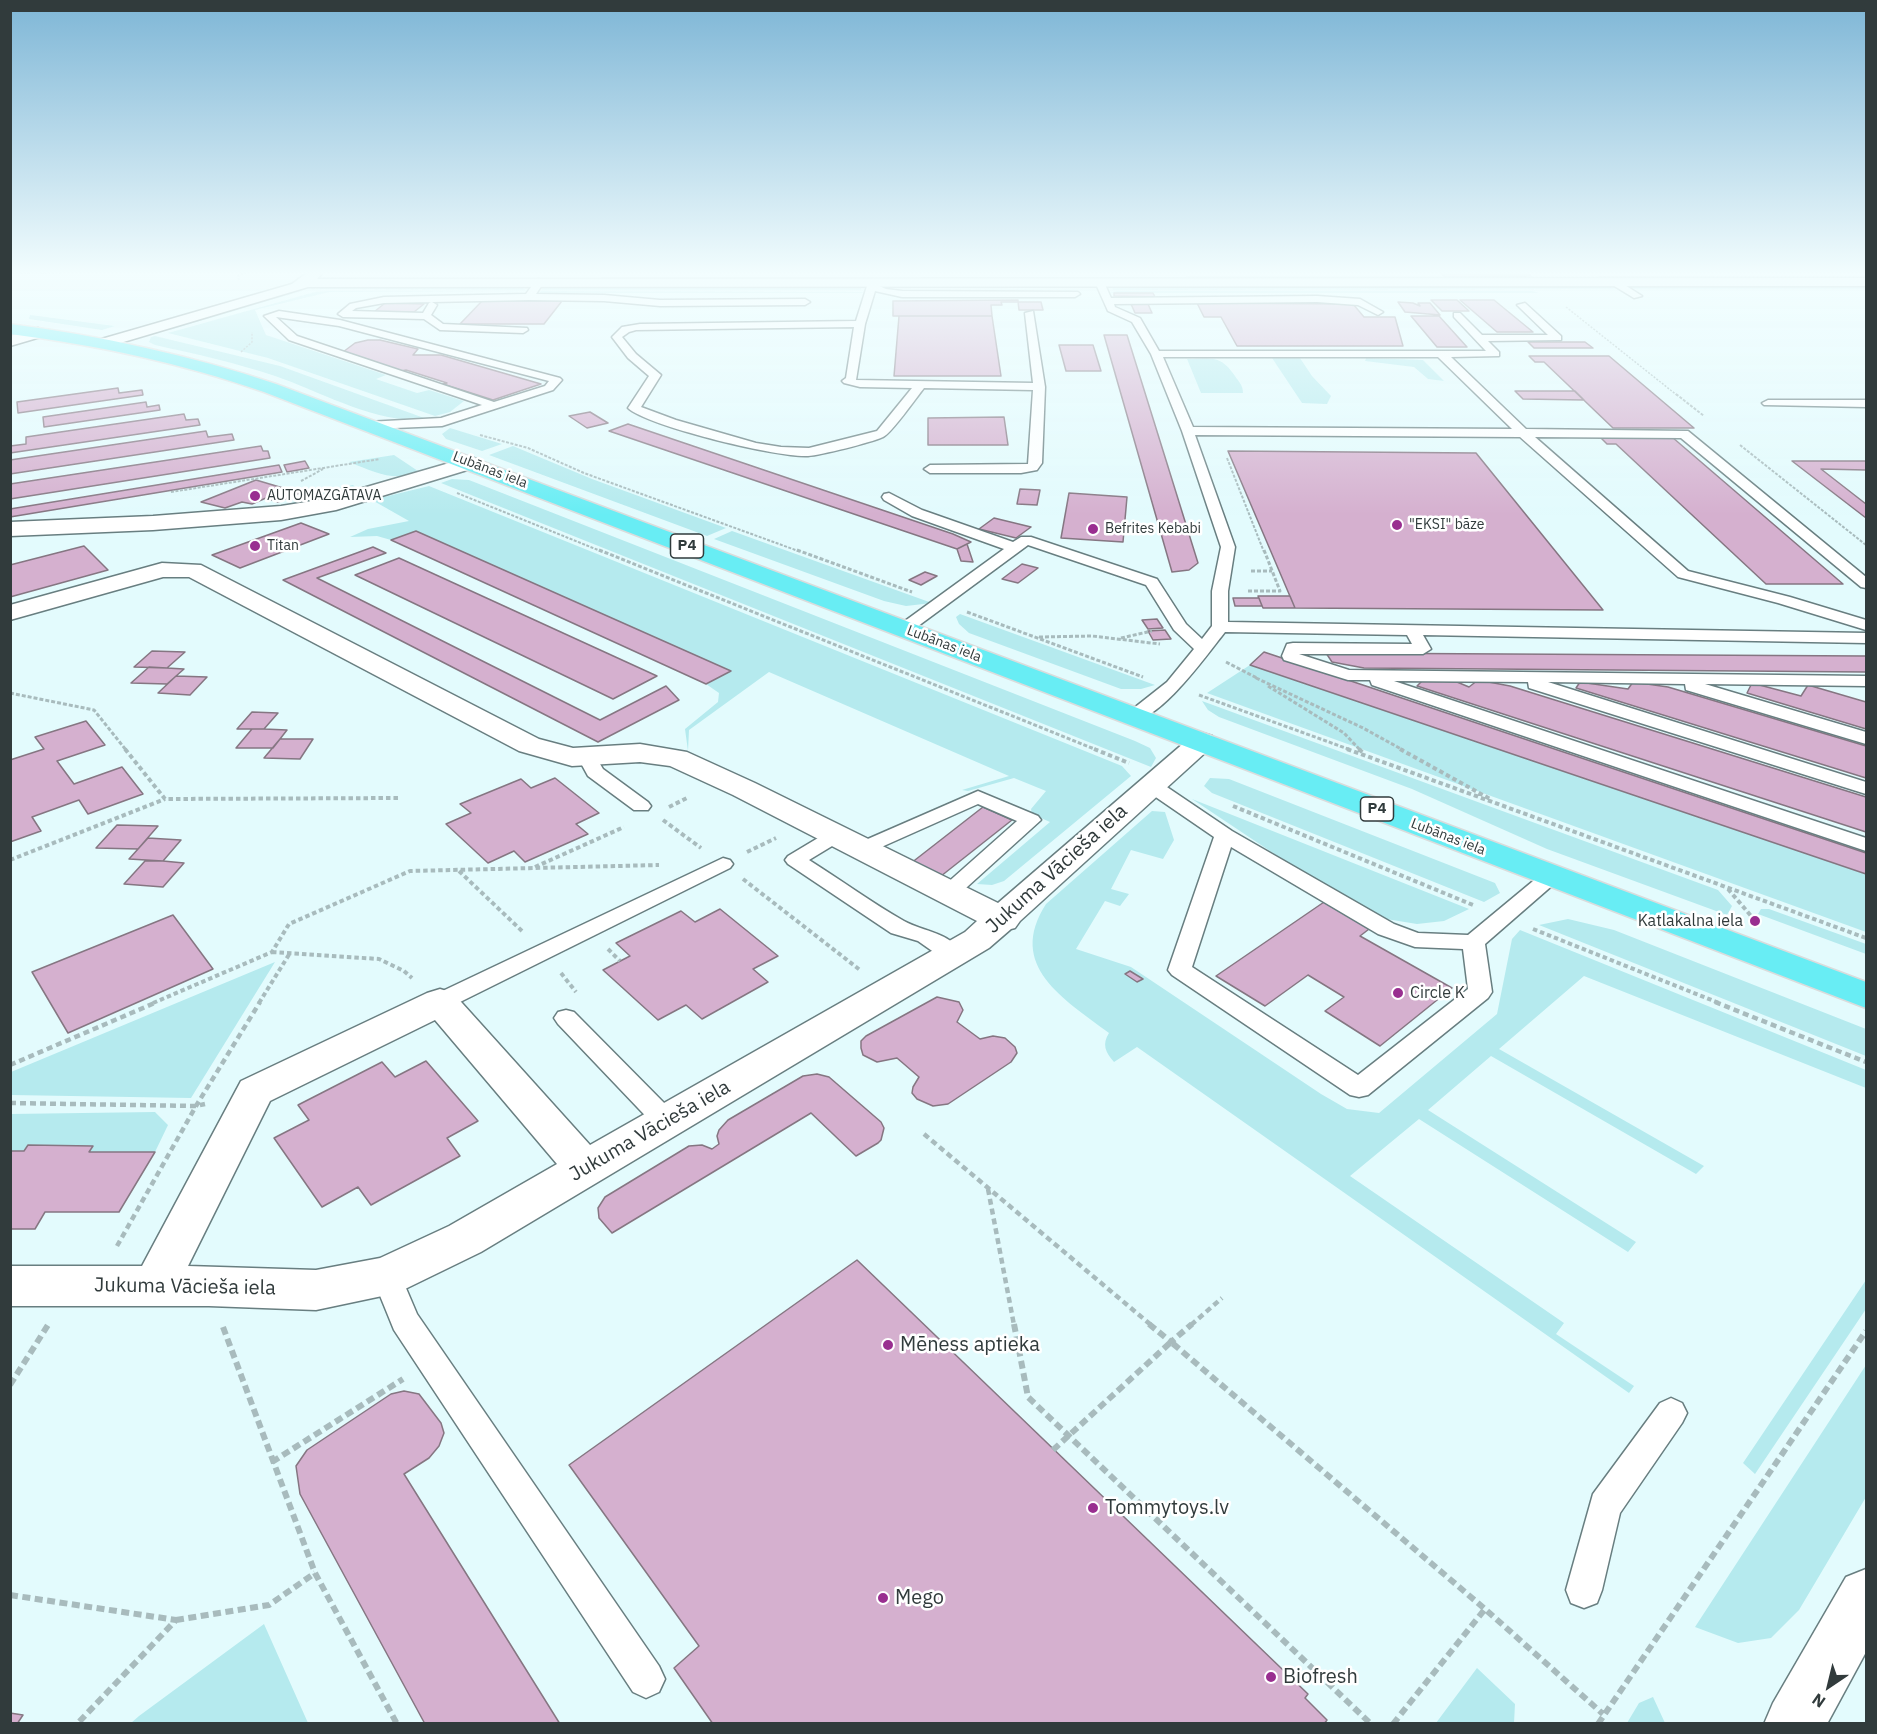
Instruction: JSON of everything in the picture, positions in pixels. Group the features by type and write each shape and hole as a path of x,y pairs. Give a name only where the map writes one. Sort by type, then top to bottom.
{"main road":[{"name":"Lubānas iela","path":"148,353 243,378 371,425 1866,996"}],"street":[{"path":"10,529 153,523 281,513 328,505 470,463"},
{"path":"10,613 162,570 193,570 529,745 572,757 640,753 677,758 744,789 1003,920"},
{"name":"Jukuma Vācieša iela","path":"10,1286 209,1286 316,1290 387,1275 465,1239 977,940 1003,920 1151,785 1202,742"},
{"path":"155,1286 255,1091 440,1002 586,1168"},
{"path":"1794,1724 1866,1597"}],"lane":[{"path":"338,353 493,405"},
{"path":"371,425 442,422 549,388 556,380 453,353"},
{"path":"630,353 656,375 634,408 672,423 781,451 809,452 881,434 920,386"},
{"path":"855,353 851,379 848,381 860,384 1039,387"},
{"path":"930,469 1021,469 1032,467 1036,463 1039,387 1035,353"},
{"path":"1440,353 1522,432 1683,574 1784,600 1866,625"},
{"path":"1135,716 1173,686 1220,627 1220,591 1228,547 1188,431 1155,354 1494,353"},
{"path":"1768,403 1866,404"},
{"path":"424,446 442,422"},
{"path":"1188,431 1684,434 1866,584"},
{"path":"890,497 916,513 1015,548"},
{"path":"904,629 1026,540 1152,582 1180,627 1203,649"},
{"path":"1220,627 1866,638"},
{"path":"1412,630 1423,649 1293,648 1290,656 1348,675 1866,681"},
{"path":"1360,675 1866,845"},
{"path":"1515,677 1866,788"},
{"path":"1666,679 1866,738"},
{"path":"586,756 595,772 641,806"},
{"path":"1151,785 1225,835 1386,929 1415,940 1473,942 1551,877"},
{"path":"948,892 1031,820 978,797 795,860 899,927 926,936 953,955"},
{"path":"1225,835 1180,970 1359,1088 1480,992 1473,942"},
{"path":"440,1002 723,864"},
{"path":"566,1018 667,1122"},
{"path":"387,1275 405,1321 646,1679"},
{"path":"1584,1590 1605,1506 1671,1413"}],"path":[{"path":"240,353 249,355"},
{"path":"442,422 528,448 584,473 1866,938"},
{"path":"1220,591 1280,591 1224,451"},
{"path":"170,493 382,458"},
{"path":"1228,462 1233,462"},
{"path":"295,484 326,467"},
{"path":"1243,510 1248,510"},
{"path":"1251,517 1256,518"},
{"path":"1258,533 1263,533"},
{"path":"1258,548 1264,548"},
{"path":"1272,568 1278,568"},
{"path":"1115,639 1180,627"},
{"path":"1035,637 1092,636 1203,649"},
{"path":"1223,661 1363,728 1498,804"},
{"path":"1256,678 1299,708 1344,734 1367,756"},
{"path":"10,693 94,710 165,799"},
{"path":"10,860 165,799 400,798"},
{"path":"641,806 723,864 890,992"},
{"path":"272,952 290,924 410,871 723,864 807,822"},
{"path":"10,1065 272,952 379,959 404,971 440,1002"},
{"path":"10,1385 84,1286 290,953"},
{"path":"10,1103 196,1106 255,1091"},
{"path":"924,1134 1485,1609 1603,1714"},
{"path":"988,1189 1028,1397 1371,1724"},
{"path":"209,1286 315,1574 397,1724"},
{"path":"1053,1450 1222,1298"},
{"path":"1598,1724 1866,1331"},
{"path":"272,1462 432,1361"},
{"path":"10,1595 176,1620 269,1605 315,1574"},
{"path":"1393,1724 1485,1609"},
{"path":"77,1724 176,1620"}],"shaded area":[{"path":"190,353 226,353 280,366 427,419 408,420 369,412 260,371"},
{"path":"248,353 320,353 386,375 376,379 417,393 429,390 464,401 450,412 435,416"},
{"path":"1272,358 1300,358 1312,376 1331,396 1327,404 1302,403"},
{"path":"1366,358 1423,360 1444,381 1428,379 1414,367 1365,361"},
{"path":"1187,359 1214,359 1225,364 1242,386 1243,393 1201,393"},
{"path":"450,428 502,444 482,451 446,439 442,434"},
{"path":"513,446 592,479 726,528 707,536 489,455"},
{"path":"394,455 421,473 401,476 384,475 349,462"},
{"path":"452,479 469,480 1135,741 1150,748 1156,758 1151,767 441,483"},
{"path":"353,485 355,487 348,492 332,498 288,505 324,489"},
{"path":"429,486 1122,766 1131,776 1004,881 992,885 977,884 1050,822 1032,814 1031,809 1046,791 1014,778 968,791 962,790 1009,776 769,672 689,730 688,751 685,729 718,702 719,693 706,684 730,671 416,531 391,540 377,536 350,537 368,529 409,521 372,500"},
{"path":"732,531 932,603 906,606 884,601 714,539"},
{"path":"960,614 1155,685 1141,689 1121,689 969,633 959,624 956,617"},
{"path":"1250,665 1866,874 1866,932 1207,693"},
{"path":"1202,701 1718,890 1732,906 1727,915 1547,849 1412,789 1219,717 1208,710"},
{"path":"1210,778 1229,779 1495,883 1500,893 1484,902 1212,793 1204,786"},
{"path":"1192,799 1469,909 1444,921 1417,924 1380,918 1348,903"},
{"path":"1152,811 1165,812 1174,840 1163,859 1131,850 1111,889 1129,894 1120,906 1105,901 1076,949 1131,967 1347,1109 1379,1113 1497,1014 1512,939 1520,930 1866,1070 1866,1088 1584,976 1499,1049 1704,1166 1696,1174 1491,1056 1428,1110 1636,1242 1628,1252 1419,1119 1350,1176 1564,1323 1556,1334 1634,1386 1629,1393 1137,1047 1114,1062 1108,1055 1105,1048 1109,1033 1059,994 1036,963 1033,946 1035,926 1046,904"},
{"path":"1761,909 1769,909 1866,944 1866,954 1758,914"},
{"path":"1568,919 1614,930 1866,1029 1866,1056 1539,925"},
{"path":"275,962 191,1098 11,1095 11,1072"},
{"path":"155,1112 168,1125 155,1152 89,1152 92,1146 28,1145 24,1151 11,1151 10,1114"},
{"path":"1866,1280 1866,1309 1755,1474 1743,1463"},
{"path":"1866,1365 1866,1497 1799,1610 1771,1638 1738,1643 1695,1627"},
{"path":"264,1624 308,1723 131,1723 139,1716"},
{"path":"1477,1668 1515,1704 1514,1723 1436,1723"},
{"path":"1653,1697 1665,1723 1627,1723 1639,1703"}],"building":[{"path":"346,353 441,355 541,384 493,400 406,370 401,371"},
{"path":"896,353 998,353 1001,376 894,376"},
{"path":"1061,353 1095,353 1101,371 1066,371"},
{"path":"1109,353 1133,353 1198,563 1189,570 1172,572"},
{"path":"1529,356 1609,356 1694,428 1613,428 1544,362 1535,362"},
{"path":"118,388 119,393 142,390 143,395 18,413 17,402"},
{"path":"1515,391 1575,391 1584,400 1523,399"},
{"path":"146,402 147,407 159,405 160,410 44,427 43,417"},
{"path":"590,412 608,423 587,428 569,416"},
{"path":"184,414 186,420 198,419 200,425 10,453 10,446 26,444 26,437"},
{"path":"1004,417 1008,445 928,445 928,418"},
{"path":"628,424 971,542 957,549 609,431"},
{"path":"206,431 208,437 232,434 234,440 10,474 10,460"},
{"path":"1599,436 1672,437 1843,584 1766,584 1616,444 1607,444"},
{"path":"261,446 263,451 268,451 270,458 10,499 10,484"},
{"name":"\"EKSI\" bāze","path":"1228,451 1476,453 1603,610 1295,608"},
{"path":"305,461 309,468 287,472 284,465"},
{"path":"1792,461 1866,461 1866,470 1821,469 1866,504 1866,518"},
{"path":"279,465 282,472 10,517 10,509"},
{"name":"AUTOMAZGĀTAVA","path":"256,480 300,493 278,502 266,498 252,504 242,502 225,508 201,502"},
{"path":"1020,489 1040,490 1037,505 1017,504"},
{"path":"1069,493 1127,497 1123,542 1061,538"},
{"path":"994,518 1031,527 1016,538 979,529"},
{"path":"301,523 329,534 240,568 212,555"},
{"path":"416,531 731,671 706,684 391,540"},
{"path":"967,544 973,562 961,561 957,549"},
{"path":"84,546 108,570 10,597 10,565"},
{"path":"373,547 386,553 317,578 600,720 666,686 679,700 598,742 283,580"},
{"path":"399,558 657,676 613,699 355,575"},
{"path":"1022,564 1038,568 1018,583 1002,579"},
{"path":"925,572 937,576 921,585 909,580"},
{"path":"1258,596 1290,596 1295,608 1263,608"},
{"path":"1233,598 1259,598 1262,606 1235,606"},
{"path":"1157,619 1163,628 1148,629 1142,620"},
{"path":"1165,630 1171,639 1153,640 1148,631"},
{"path":"152,651 185,652 167,668 134,667"},
{"path":"1264,652 1866,853 1866,874 1250,665"},
{"path":"1326,653 1866,656 1866,672 1364,668 1332,662"},
{"path":"149,667 184,669 167,684 131,683"},
{"path":"176,676 207,677 190,695 158,693"},
{"path":"1423,680 1457,682 1469,687 1478,680 1510,686 1866,797 1866,832 1417,686"},
{"path":"1580,682 1628,689 1633,682 1668,687 1866,746 1866,778 1576,688"},
{"path":"1752,683 1801,696 1808,685 1866,702 1866,729 1747,693"},
{"path":"252,712 278,713 264,729 237,729"},
{"path":"86,721 105,745 57,761 74,784 122,767 143,794 88,814 79,800 32,817 41,831 10,842 10,760 44,749 35,737"},
{"path":"252,729 287,730 273,748 236,748"},
{"path":"280,739 313,739 300,759 264,758"},
{"path":"555,778 599,813 576,824 588,834 525,862 514,851 488,863 446,824 471,813 460,804 521,779 531,788"},
{"path":"983,807 1012,820 936,880 906,867"},
{"path":"117,825 158,826 138,849 96,848"},
{"path":"148,838 181,840 163,861 129,859"},
{"path":"145,861 184,863 163,887 124,884"},
{"path":"1327,900 1373,926 1360,936 1452,988 1380,1046 1325,1011 1344,997 1308,975 1265,1006 1216,976"},
{"path":"720,909 778,956 753,969 768,982 702,1019 686,1005 658,1020 603,970 630,956 616,943 681,911 695,922"},
{"path":"173,915 213,969 68,1033 32,972"},
{"path":"1130,971 1143,979 1137,982 1125,974"},
{"path":"937,997 959,1002 963,1010 957,1022 980,1039 993,1036 1005,1038 1015,1047 1017,1053 1011,1062 948,1104 933,1106 917,1099 912,1093 919,1077 897,1058 877,1062 863,1055 861,1041 866,1036"},
{"path":"426,1061 478,1121 447,1138 460,1156 371,1205 358,1187 322,1207 274,1138 309,1120 298,1105 382,1062 395,1077"},
{"path":"817,1074 829,1077 881,1122 884,1128 878,1143 856,1156 811,1113 612,1233 599,1218 598,1208 605,1197 689,1146 702,1145 712,1149 719,1144 717,1136 719,1130 728,1120 803,1076"},
{"path":"28,1145 93,1146 89,1152 155,1152 119,1212 45,1212 35,1229 10,1229 10,1151 24,1151"},
{"path":"857,1260 1308,1694 1305,1698 1327,1720 1324,1724 713,1724 674,1668 699,1646 569,1465"},
{"path":"404,1391 419,1394 441,1423 444,1433 439,1446 429,1458 404,1474 560,1724 425,1724 300,1494 296,1466 307,1450 391,1394"},
{"path":"10,1713 23,1715 17,1724 10,1724"}],"place":[{"name":"AUTOMAZGĀTAVA","path":"255,496"},
{"name":"\"EKSI\" bāze","path":"1397,525"},
{"name":"Befrites Kebabi","path":"1093,529"},
{"name":"Titan","path":"255,546"},
{"name":"Katlakalna iela","path":"1755,921"},
{"name":"Circle K","path":"1398,993"},
{"name":"Mēness aptieka","path":"888,1345"},
{"name":"Tommytoys.lv","path":"1093,1508"},
{"name":"Mego","path":"883,1598"},
{"name":"Biofresh","path":"1271,1677"}]}
